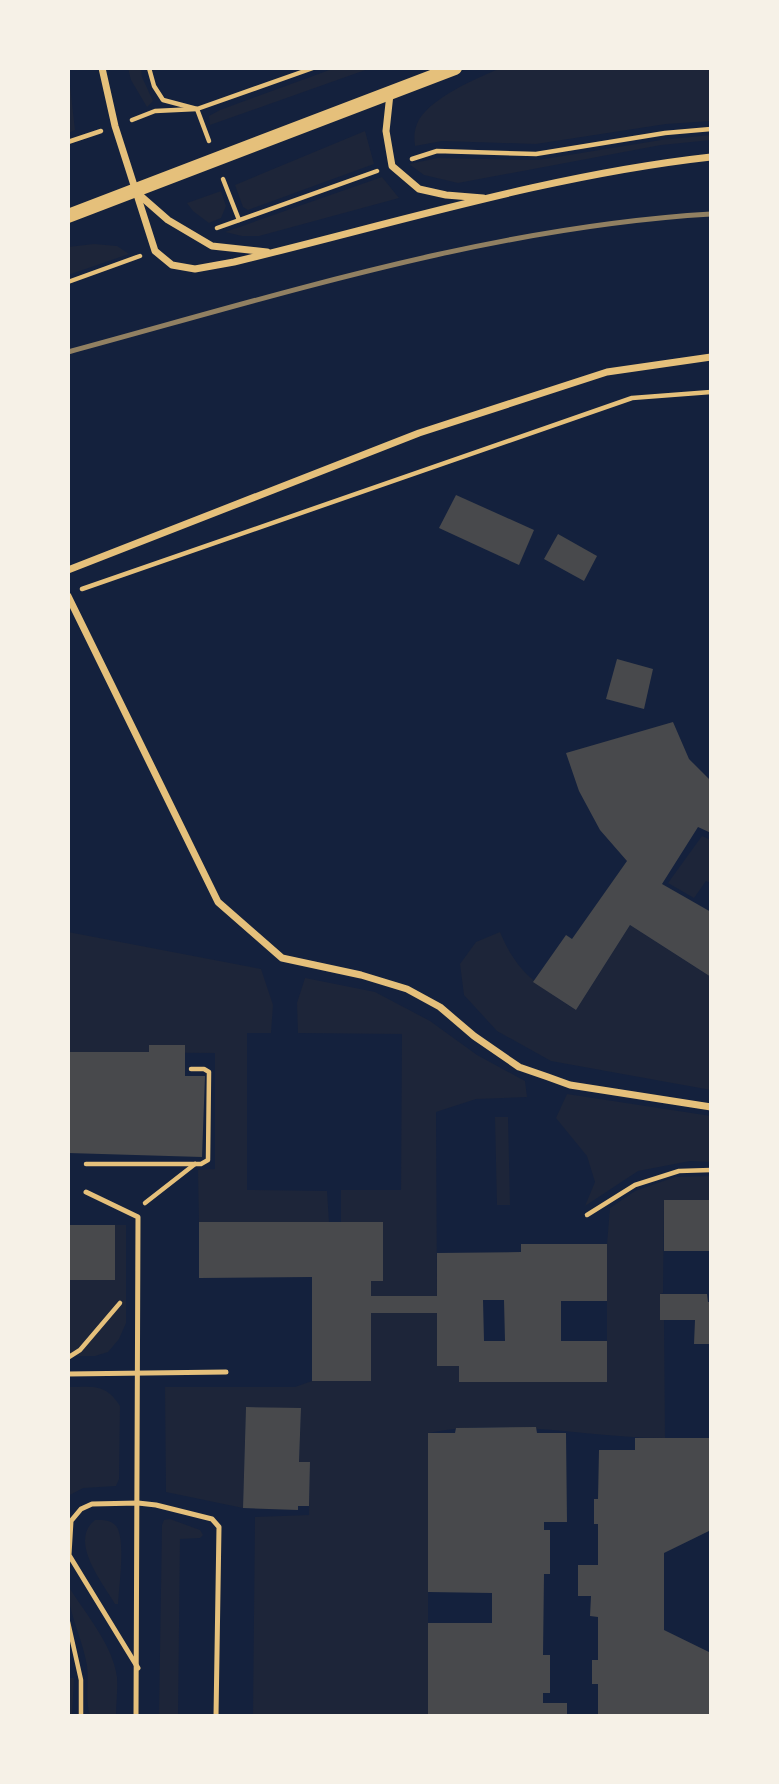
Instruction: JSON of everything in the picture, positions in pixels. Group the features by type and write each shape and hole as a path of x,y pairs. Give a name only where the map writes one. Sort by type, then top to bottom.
{"main road":[{"path":"68,216 455,68"}],"street":[{"path":"102,68 115,126 155,251 172,265 195,269 645,164 711,157"},
{"path":"390,93 386,131 392,166 419,189 446,195 491,198"},
{"path":"135,191 169,220 212,246 275,252"},
{"path":"68,570 419,433 607,372 711,357"},
{"path":"68,596 218,902 282,958 361,975 407,989 440,1007 519,1067 538,1074 570,1085 711,1107"}],"lane":[{"path":"86,1192 138,1217 136,1716"},
{"path":"68,1374 226,1372"},
{"path":"138,1668 69,1555 71,1521 81,1509 92,1504 156,1505 212,1519 219,1527 216,1716"}],"path":[{"path":"149,68 154,86 163,100 197,109"},
{"path":"68,142 155,111 197,109 313,68"},
{"path":"197,109 239,220"},
{"path":"81,590 632,398 711,393"},
{"path":"86,1164 201,1164 208,1160 209,1072 204,1069 191,1069"},
{"path":"131,1213 195,1164"},
{"path":"587,1215 635,1185 678,1171 711,1170"},
{"path":"68,1358 80,1350 122,1301"},
{"path":"68,1622 81,1680 81,1716"}],"shaded area":[{"path":"68,68 75,130 68,133"},
{"path":"128,68 141,68 142,77 153,101 147,107 131,80"},
{"path":"335,68 371,68 210,125 209,116 220,110"},
{"path":"501,68 711,68 711,121 666,124 536,144 442,141 415,146 417,124 431,106 454,90"},
{"path":"365,131 374,164 248,210 243,207 235,185"},
{"path":"711,135 711,140 661,145 458,183 424,175 409,164 438,158 538,160 661,140"},
{"path":"382,177 399,198 259,236 225,232"},
{"path":"221,191 226,206 221,218 209,223 187,203"},
{"path":"94,244 117,246 129,254 68,275 68,247"},
{"path":"702,836 711,840 711,883 706,881 694,898 668,883"},
{"path":"630,925 711,977 711,1090 551,1061 497,1031 464,995 460,964 476,942 500,932 522,969 576,1010"},
{"path":"68,932 261,969 273,1005 271,1033 247,1033 247,1190 327,1191 329,1222 199,1222 198,1170 215,1169 215,1053 68,1052"},
{"path":"305,978 375,992 430,1021 477,1055 525,1081 527,1097 476,1099 436,1112 437,1296 371,1296 371,1281 383,1280 383,1223 341,1222 341,1190 401,1190 402,1034 298,1033 297,1003"},
{"path":"567,1094 711,1116 711,1162 690,1161 638,1171 585,1206 595,1182 587,1156 556,1118"},
{"path":"495,1117 508,1117 510,1205 497,1205"},
{"path":"711,1176 711,1200 664,1201 663,1293 660,1294 661,1320 664,1320 665,1438 487,1427 428,1433 428,1716 253,1716 255,1517 309,1515 310,1463 299,1462 301,1409 246,1407 243,1508 166,1492 165,1387 295,1387 312,1381 371,1313 437,1313 437,1365 459,1366 459,1382 607,1382 607,1244 610,1208 635,1191 675,1177"},
{"path":"115,1225 126,1225 126,1323 119,1339 108,1352 95,1356 68,1356 68,1280 115,1280"},
{"path":"68,1387 104,1390 120,1406 119,1479 116,1486 83,1488 68,1496"},
{"path":"170,1519 200,1530 203,1535 200,1538 180,1539 178,1716 159,1716 162,1525 164,1520"},
{"path":"95,1520 111,1522 119,1532 121,1551 118,1604 115,1604 96,1574 86,1550 88,1529"},
{"path":"68,1586 110,1653 117,1677 116,1716 90,1716 87,1666 70,1607"},
{"path":"68,1678 74,1678 72,1716 68,1716"}],"building":[{"path":"456,495 534,530 519,565 439,528"},
{"path":"558,534 597,556 584,581 544,559"},
{"path":"617,659 653,669 644,709 606,699"},
{"path":"673,722 689,759 711,781 711,833 698,827 662,884 711,912 711,977 630,925 576,1010 533,982 566,935 572,939 627,861 600,830 579,791 566,753"},
{"path":"149,1045 185,1045 185,1076 205,1076 202,1157 68,1153 68,1052 149,1052"},
{"path":"664,1200 711,1200 711,1251 664,1251"},
{"path":"199,1222 383,1222 383,1281 371,1281 371,1296 437,1296 437,1253 521,1252 521,1244 607,1244 607,1301 561,1301 561,1341 607,1341 607,1382 459,1382 459,1366 437,1366 437,1313 371,1313 371,1381 312,1381 312,1277 199,1278","holes":["483,1300 504,1300 505,1341 484,1341"]},
{"path":"68,1225 115,1225 115,1280 68,1280"},
{"path":"660,1294 707,1294 708,1302 711,1302 711,1344 694,1344 695,1320 660,1320"},
{"path":"246,1407 301,1408 299,1462 310,1462 309,1506 298,1506 298,1510 243,1508"},
{"path":"536,1427 537,1433 566,1433 567,1522 544,1522 544,1530 550,1530 550,1574 544,1574 543,1655 550,1655 550,1693 543,1693 543,1703 567,1703 567,1716 428,1716 428,1623 492,1623 492,1593 428,1592 428,1433 455,1433 456,1428"},
{"path":"635,1438 711,1438 711,1530 664,1553 664,1630 711,1653 711,1716 598,1716 598,1684 592,1684 592,1660 598,1660 598,1617 590,1616 591,1596 578,1596 578,1565 598,1565 598,1524 594,1524 594,1499 598,1499 599,1450 635,1450"}],"railway":[{"path":"68,352 386,266 467,248 629,221 711,214"}]}
